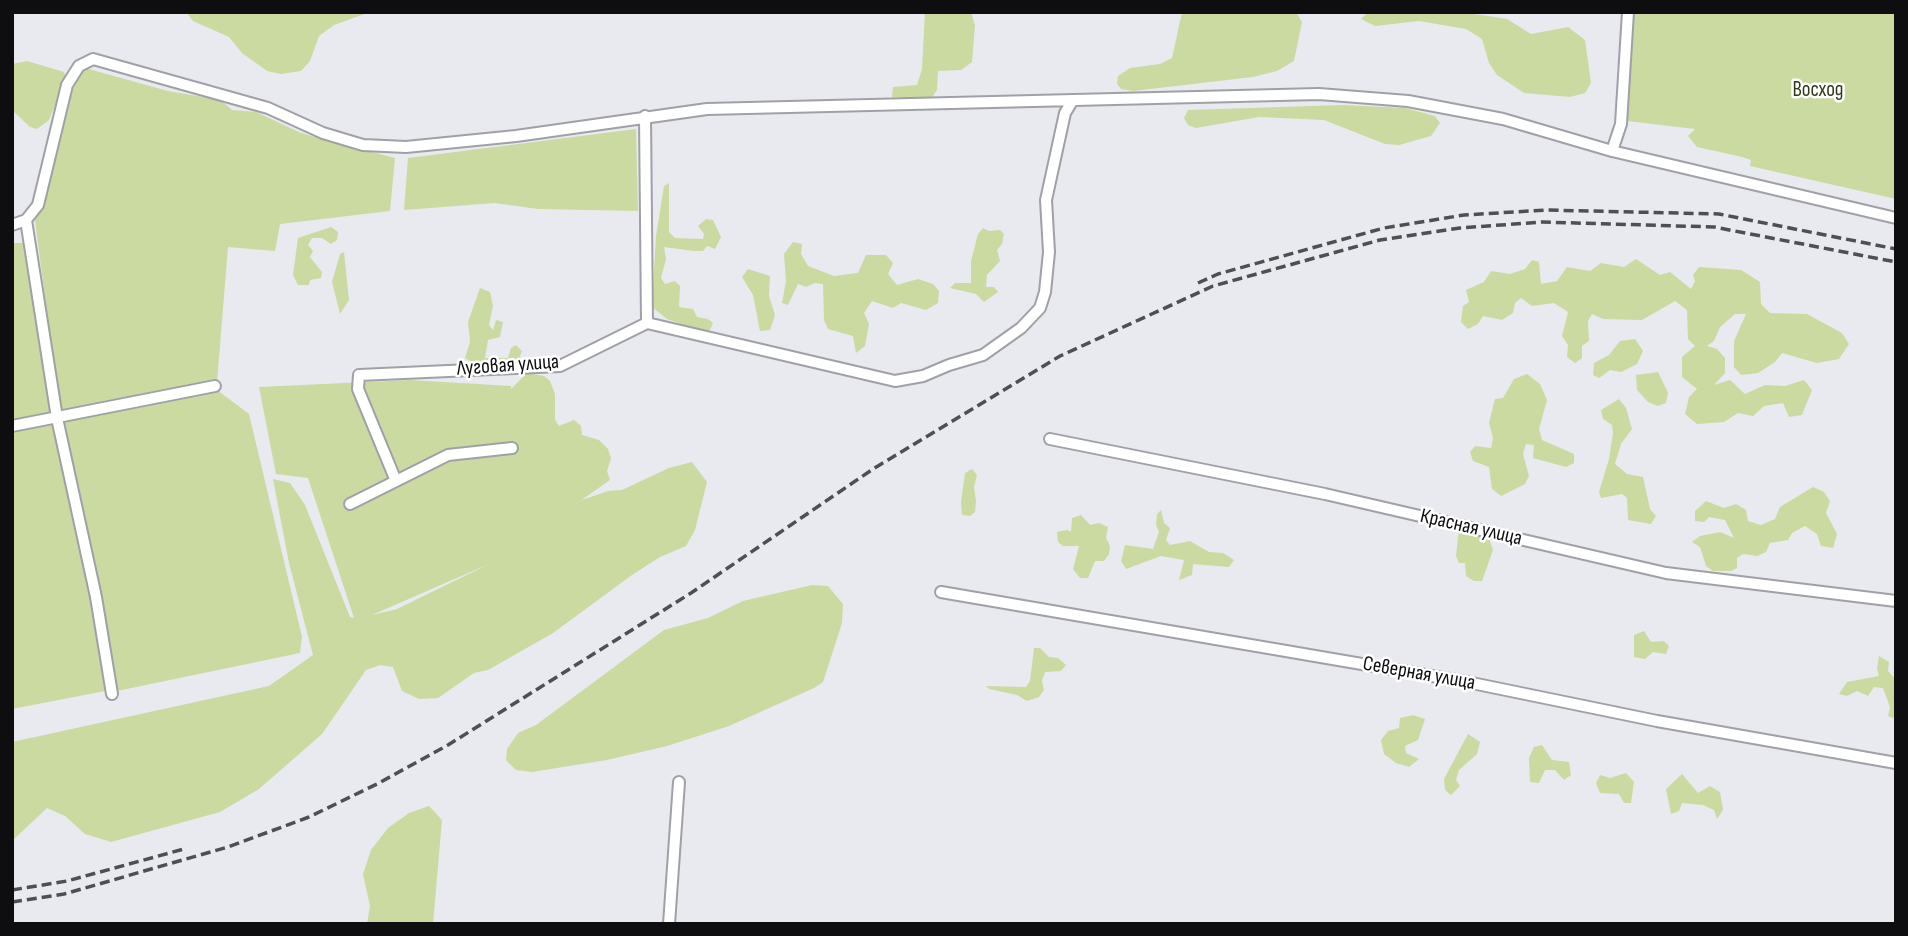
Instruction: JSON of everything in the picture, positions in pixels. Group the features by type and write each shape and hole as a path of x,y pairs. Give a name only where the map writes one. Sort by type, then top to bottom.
{"street":[{"path":"1612,151 1621,124 1628,12"},
{"path":"12,225 26,220 38,205 67,85 79,66 93,59 268,108 323,133 363,145 438,145 707,109 1319,94 1408,101 1503,119 1612,151 1896,218"},
{"path":"645,116 647,323 895,381 923,376 983,355 1021,328 1040,308 1045,292 1049,252 1046,200 1065,113 1073,100"},
{"path":"26,220 57,418 96,597 112,694"},
{"name":"Луговая улица","path":"396,481 358,389 359,375 560,366 647,323"},
{"path":"12,426 215,386"},
{"name":"Красная улица","path":"1049,439 1325,494 1666,573 1896,601"},
{"path":"350,504 448,455 512,448"},
{"name":"Северная улица","path":"941,592 1467,682 1657,721 1896,763"},
{"path":"669,924 679,782"}],"green space":[{"path":"186,12 370,12 334,25 319,36 310,61 301,71 281,74 267,71 242,53 229,37 193,21"},
{"path":"925,12 971,12 975,25 972,62 961,70 938,71 937,90 930,100 892,97 893,87 917,85 922,69"},
{"path":"1182,12 1296,12 1302,22 1294,61 1277,71 1253,77 1133,91 1121,89 1117,84 1118,76 1130,68 1160,64 1172,58"},
{"path":"1368,12 1468,13 1507,19 1531,34 1568,27 1585,40 1591,83 1585,93 1570,97 1524,93 1497,75 1489,63 1482,39 1466,29 1419,21 1375,26 1361,19"},
{"name":"Восход","path":"1634,12 1896,12 1896,199 1750,166 1751,160 1697,147 1688,136 1695,129 1627,121"},
{"path":"27,61 64,72 66,78 49,120 37,129 30,127 12,110 12,64"},
{"path":"85,68 168,91 221,100 232,110 256,112 301,133 395,158 390,211 280,224 275,251 228,247 217,382 60,414 35,220 46,171 74,87"},
{"path":"1343,105 1405,108 1435,116 1440,123 1431,136 1399,145 1385,144 1324,120 1259,117 1196,128 1188,125 1184,118 1188,110"},
{"path":"636,129 638,211 538,209 495,203 404,210 408,158"},
{"path":"669,183 669,232 675,238 703,239 704,234 698,226 706,219 713,220 721,237 715,249 707,246 703,251 693,251 664,247 666,259 661,278 665,284 675,281 680,286 679,307 693,309 697,317 708,319 713,323 710,330 698,330 667,319 652,307 656,236 664,186"},
{"path":"331,227 338,232 337,240 331,244 322,238 312,238 308,245 313,251 310,257 322,272 321,278 310,280 309,285 298,285 293,275 298,238"},
{"path":"983,228 989,231 1000,230 1004,234 1002,244 997,250 1000,261 987,275 986,287 994,287 998,292 984,302 976,294 950,288 955,283 971,283 971,261 978,234"},
{"path":"793,242 802,244 801,254 808,266 834,276 858,273 866,255 886,255 893,263 888,274 897,285 918,279 933,284 939,291 938,303 926,310 901,303 893,308 872,301 864,313 869,324 865,346 856,353 853,336 828,329 824,320 823,284 815,283 806,287 798,284 788,305 782,303 786,281 784,254"},
{"path":"12,243 26,243 51,415 12,423"},
{"path":"344,252 349,300 340,314 332,282 340,254"},
{"path":"1636,259 1660,275 1670,272 1691,289 1695,281 1693,275 1699,267 1741,270 1760,282 1761,304 1770,313 1807,314 1842,333 1849,344 1839,359 1817,363 1782,353 1775,362 1758,373 1741,375 1734,367 1734,341 1746,314 1735,314 1720,327 1714,341 1707,346 1717,349 1725,358 1725,373 1714,385 1730,380 1745,394 1765,385 1785,386 1804,380 1812,390 1802,415 1789,417 1783,403 1764,406 1753,416 1738,413 1724,422 1697,424 1685,414 1689,397 1697,389 1682,377 1682,357 1695,346 1688,339 1687,310 1675,301 1642,320 1603,319 1592,314 1588,321 1589,341 1582,346 1582,358 1575,363 1567,357 1568,345 1562,336 1568,312 1554,303 1532,306 1521,298 1515,303 1513,313 1502,320 1483,316 1478,324 1468,329 1461,322 1463,306 1469,302 1466,290 1484,282 1491,271 1510,274 1525,269 1532,260 1539,262 1541,284 1557,281 1567,267 1590,271 1601,263 1624,267"},
{"path":"748,269 770,276 769,296 775,315 770,330 760,331 753,295 742,277"},
{"path":"480,288 490,292 493,306 489,325 493,330 496,320 503,322 500,337 488,340 485,358 508,358 511,348 516,345 522,351 517,364 475,364 465,358 470,342 468,322"},
{"path":"1635,339 1643,351 1637,364 1621,372 1610,370 1599,378 1593,375 1594,363 1609,355 1620,341"},
{"path":"1658,372 1668,393 1666,403 1658,406 1648,402 1637,390 1636,375"},
{"path":"527,373 544,376 550,381 555,394 555,420 559,426 574,420 581,426 582,435 599,440 608,449 611,458 607,471 610,480 566,511 582,500 608,491 622,490 669,468 692,462 707,482 695,530 686,546 660,557 632,575 553,633 488,670 474,673 438,698 419,699 402,691 393,667 380,665 366,670 322,734 259,789 220,812 111,842 85,834 65,816 47,808 12,841 12,742 269,686 313,655 289,563 273,479 290,483 305,505 350,617 354,618 308,478 276,474 259,387 409,380 511,386 511,389","holes":["489,564 397,609 372,615"]},
{"path":"1527,374 1540,384 1547,400 1539,429 1542,440 1574,454 1574,463 1566,467 1533,458 1534,445 1526,444 1523,454 1529,476 1525,484 1501,496 1492,489 1489,467 1473,461 1470,452 1475,446 1491,448 1493,438 1489,423 1495,399 1503,398 1514,379"},
{"path":"217,390 249,414 302,637 300,653 117,691 62,422"},
{"path":"1619,399 1626,408 1632,429 1621,444 1615,464 1627,474 1643,477 1650,509 1656,516 1651,524 1628,520 1627,498 1622,494 1601,498 1599,492 1609,459 1613,433 1612,425 1603,419 1601,410"},
{"path":"56,423 110,690 12,709 12,431"},
{"path":"972,469 977,475 974,487 975,512 970,516 962,515 965,473"},
{"path":"1813,487 1824,492 1830,501 1826,513 1837,534 1833,548 1821,546 1817,534 1805,526 1792,533 1788,540 1770,543 1766,552 1757,556 1743,554 1737,558 1737,568 1731,571 1713,571 1706,566 1700,547 1692,542 1700,536 1720,532 1734,538 1725,520 1709,517 1704,522 1695,521 1695,511 1706,501 1724,508 1736,504 1746,510 1748,521 1761,525 1775,519 1780,507"},
{"path":"1161,510 1164,523 1170,528 1166,540 1170,545 1190,541 1209,552 1223,553 1234,560 1229,567 1193,564 1192,575 1179,580 1184,560 1161,556 1126,569 1121,561 1125,545 1153,549 1159,532 1156,525 1157,514"},
{"path":"1081,515 1090,525 1099,523 1108,527 1106,538 1110,546 1109,554 1104,561 1095,561 1088,578 1080,578 1073,569 1079,546 1063,546 1058,542 1057,532 1071,532 1072,518"},
{"path":"1459,529 1488,536 1493,550 1482,581 1474,581 1466,576 1465,563 1459,563 1456,556"},
{"path":"812,585 828,586 843,604 842,623 823,682 814,688 729,726 667,746 607,760 532,772 516,770 506,760 507,749 518,733 536,725 664,630 708,618 743,601"},
{"path":"1644,631 1651,642 1664,641 1669,646 1666,654 1653,652 1645,659 1634,657 1634,635"},
{"path":"1034,648 1040,648 1049,657 1058,658 1066,665 1061,671 1045,672 1042,681 1044,690 1039,697 1027,701 1017,695 986,686 1026,687 1030,681"},
{"path":"1879,656 1889,662 1888,671 1896,680 1896,716 1892,718 1888,716 1890,707 1883,688 1874,687 1868,696 1857,691 1847,696 1839,694 1847,682 1879,676"},
{"path":"1413,715 1425,719 1418,740 1405,746 1406,753 1419,759 1409,767 1396,763 1384,754 1381,740 1388,731 1399,728 1400,718"},
{"path":"1468,734 1480,742 1477,754 1459,770 1456,780 1460,786 1451,795 1445,790 1444,779"},
{"path":"1542,745 1552,760 1569,762 1571,775 1564,780 1555,770 1545,770 1539,783 1530,782 1529,758 1534,747"},
{"path":"1626,773 1634,782 1631,803 1624,803 1619,794 1600,793 1596,783 1600,775 1610,778"},
{"path":"1682,774 1698,793 1710,786 1720,792 1723,810 1717,819 1714,810 1703,805 1682,803 1679,811 1671,814 1666,789"},
{"path":"429,806 442,820 433,924 367,924 370,906 363,874 371,850 388,828 409,813"}],"railway":[{"path":"1198,283 1218,274 1384,228 1464,215 1546,210 1719,214 1896,249"},
{"path":"12,902 64,894 228,847 309,817 377,784 448,745 691,593 873,469 1060,356 1213,286 1380,240 1460,228 1542,222 1714,227 1896,262"},
{"path":"12,890 67,881 184,849"}]}
